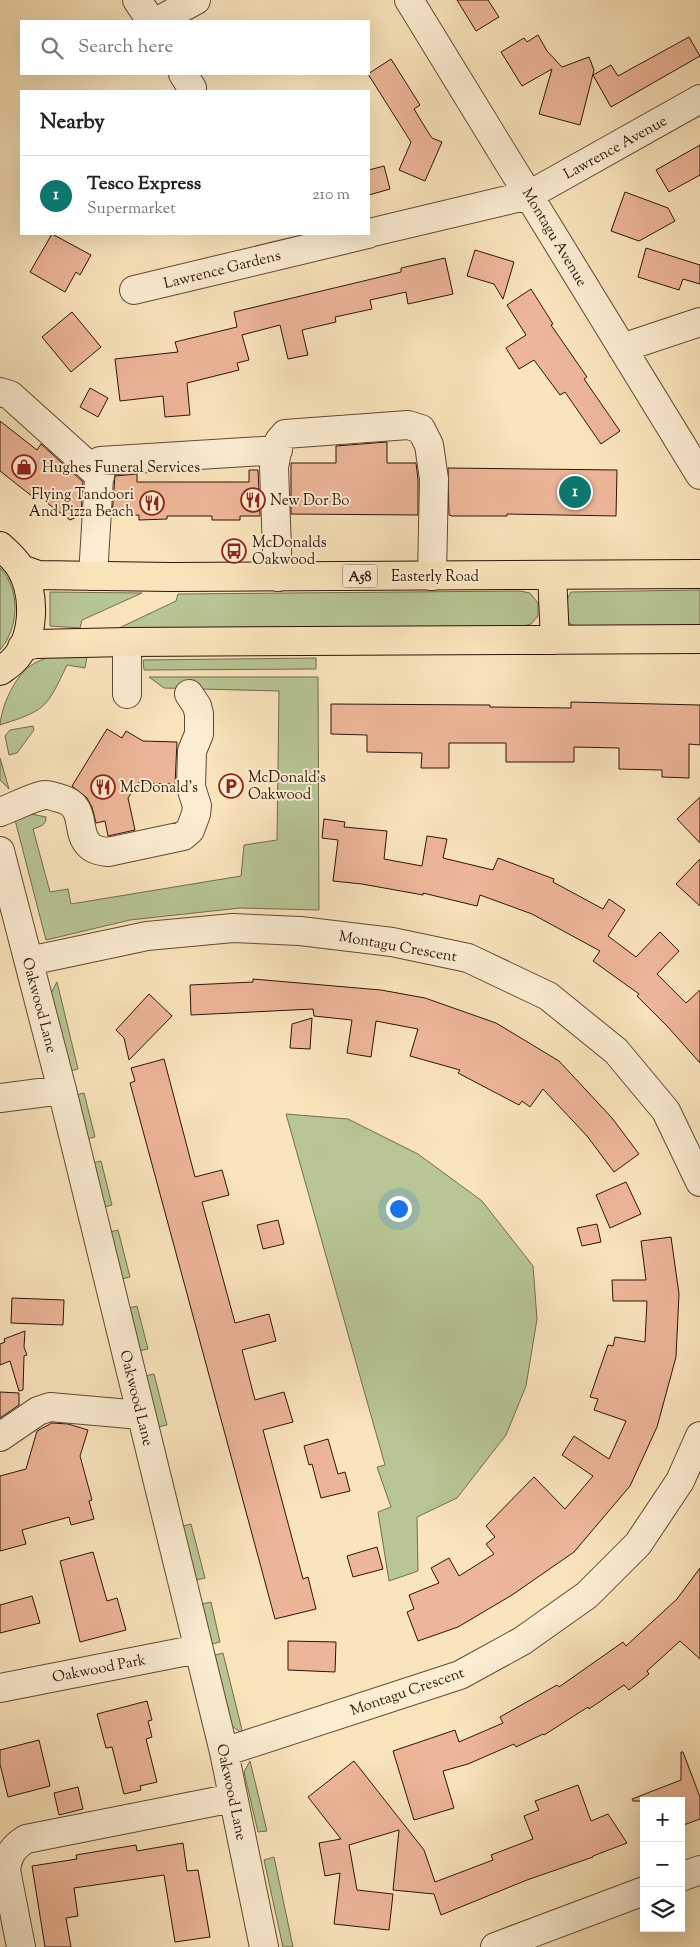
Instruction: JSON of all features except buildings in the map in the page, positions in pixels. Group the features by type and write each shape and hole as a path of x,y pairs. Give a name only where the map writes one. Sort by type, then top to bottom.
{"main road":[{"path":"0,546 9,554 21,570 30,594 29,631 7,665"},
{"name":"Easterly Road","path":"21,570 38,575 93,576 278,577 700,574"},
{"path":"552,575 555,640"},
{"path":"7,665 35,644 700,639"}],"street":[{"path":"137,0 151,20"},
{"path":"160,20 196,0"},
{"name":"Montagu Avenue","path":"409,0 700,475"},
{"name":"Lawrence Avenue","path":"529,194 700,99"},
{"name":"Lawrence Gardens","path":"370,234 529,194"},
{"name":"Lawrence Gardens","path":"134,290 364,235"},
{"path":"622,348 700,322"},
{"path":"0,392 10,395 100,476"},
{"path":"278,577 274,468 279,441 285,434 408,425 421,429 429,445 434,479 432,576"},
{"path":"93,576 100,461 278,450"},
{"path":"127,642 127,694"},
{"path":"0,812 45,795 63,799 74,807 80,816 84,839 89,845 96,850 108,852 183,836 190,830 196,814 203,808 208,791 209,771 207,747 199,734 197,706 188,694"},
{"name":"Oakwood Lane","path":"0,851 62,1090 224,1752 264,1947"},
{"name":"Montagu Crescent","path":"28,962 147,936 233,928 300,931 392,942 468,958 548,996 616,1051 666,1111 700,1182"},
{"path":"0,1098 62,1090"},
{"path":"0,1437 38,1411 50,1407 141,1415"},
{"name":"Montagu Crescent","path":"224,1752 460,1675 522,1641 587,1595 638,1544 680,1481 700,1436"},
{"name":"Oakwood Park","path":"0,1688 198,1649"},
{"path":"21,1947 6,1870 11,1852 18,1844 26,1840 234,1798"},
{"path":"685,1876 700,1870"},
{"path":"495,1947 640,1893"}],"green space":[{"path":"0,568 12,587 15,609 11,631 0,650"},
{"path":"700,590 700,625 578,627 568,623 566,615 565,607 571,592"},
{"path":"520,591 530,593 538,603 538,616 531,624 519,627 117,629 176,601 178,594"},
{"path":"50,592 142,593 82,620 80,628 50,626"},
{"path":"59,654 87,656 85,668 67,665 54,691 43,706 27,715 0,725 6,701 19,677 33,664"},
{"path":"316,658 316,669 144,670 143,660"},
{"path":"149,677 318,677 319,910 240,908 130,920 46,940 14,816 31,814 46,817 44,824 33,829 50,892 68,889 71,904 241,876 244,845 277,840 279,691 164,688"},
{"path":"33,726 34,730 17,753 9,755 5,736 10,730"},
{"path":"0,758 9,789 0,780"},
{"path":"57,982 78,1069 70,1071 51,993"},
{"path":"84,1093 95,1137 87,1139 76,1095"},
{"path":"286,1114 348,1119 418,1154 482,1201 533,1266 537,1319 526,1386 506,1435 457,1498 417,1517 418,1571 389,1581 378,1512 391,1507 377,1467 385,1465"},
{"path":"101,1161 112,1205 104,1207 93,1163"},
{"path":"118,1230 130,1277 122,1279 110,1232"},
{"path":"137,1306 148,1349 139,1351 129,1308"},
{"path":"154,1374 167,1425 158,1427 145,1376"},
{"path":"191,1524 205,1578 196,1580 183,1526"},
{"path":"211,1602 220,1642 212,1644 202,1604"},
{"path":"223,1653 243,1734 232,1726 215,1655"},
{"path":"250,1761 267,1831 258,1832 244,1772"},
{"path":"274,1857 293,1947 283,1947 264,1860"}],"place":[{"name":"Hughes Funeral Services","path":"24,467"},
{"name":"Tesco Express","path":"575,492"},
{"name":"New Dor Bo","path":"253,500"},
{"name":"Flying Tandoori And Pizza Beach","path":"152,503"},
{"name":"McDonalds Oakwood","path":"234,551"},
{"name":"McDonald's Oakwood","path":"231,786"},
{"name":"McDonald's","path":"103,787"}]}
